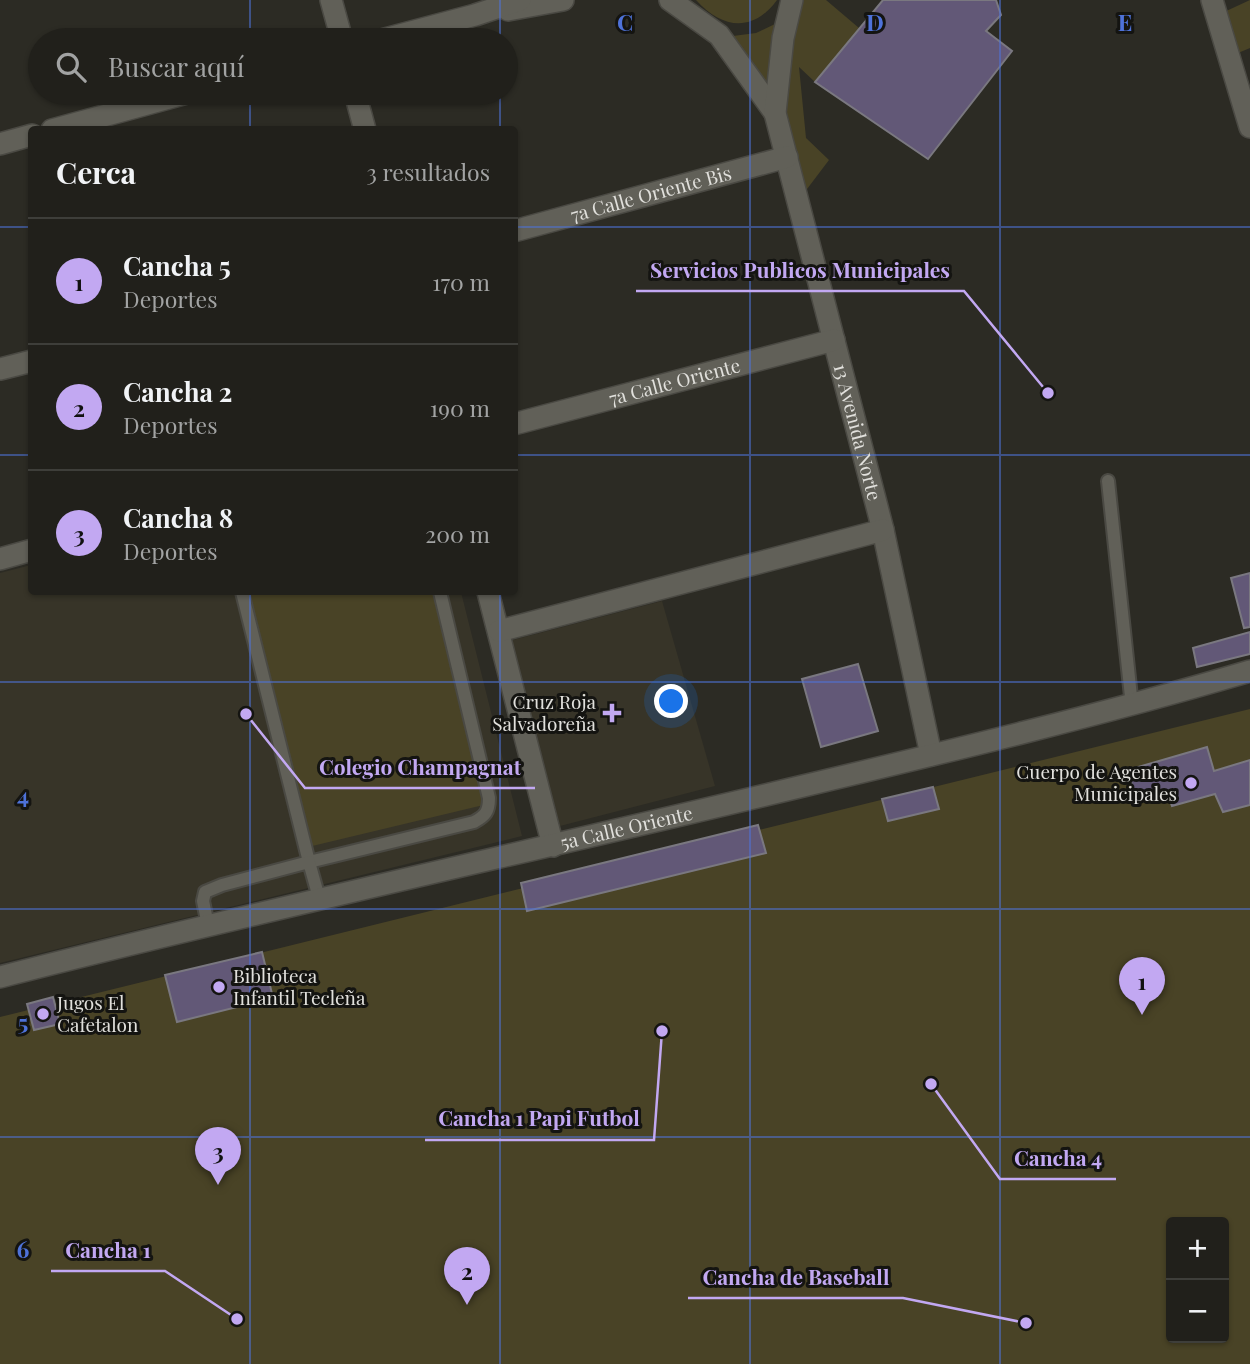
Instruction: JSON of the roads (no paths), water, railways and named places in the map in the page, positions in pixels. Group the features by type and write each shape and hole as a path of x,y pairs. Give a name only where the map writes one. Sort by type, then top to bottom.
{"street":[{"path":"331,0 339,28"},
{"path":"426,28 520,0"},
{"path":"475,15 563,0"},
{"name":"13 Avenida Norte","path":"670,0 719,34 775,113 883,530 931,755"},
{"name":"13 Avenida Norte","path":"775,113 783,38 792,0"},
{"path":"1212,0 1250,127"},
{"path":"67,126 143,105"},
{"path":"358,105 364,126"},
{"path":"0,144 28,136"},
{"name":"7a Calle Oriente Bis","path":"518,230 787,157"},
{"name":"7a Calle Oriente","path":"518,423 834,340"},
{"path":"0,369 28,362"},
{"path":"499,631 883,530"},
{"path":"0,559 28,551"},
{"path":"489,595 553,846"},
{"name":"5a Calle Oriente","path":"0,977 319,898 553,846 1132,706 1250,671"}],"lane":[{"path":"1108,481 1132,706"},
{"path":"244,595 319,898"},
{"path":"208,925 202,901 205,891 309,862 474,822 489,809 489,798 441,595"}],"place":[{"name":"Servicios Publicos Municipales","path":"1048,393"},
{"name":"Cruz Roja Salvadoreña","path":"612,713"},
{"name":"Colegio Champagnat","path":"246,714"},
{"name":"Cuerpo de Agentes Municipales","path":"1191,783"},
{"name":"Biblioteca Infantil Tecleña","path":"219,987"},
{"name":"Jugos El Cafetalon","path":"43,1014"},
{"name":"Cancha 5","path":"1142,1015"},
{"name":"Cancha 1 Papi Futbol","path":"662,1031"},
{"name":"Cancha 4","path":"931,1084"},
{"name":"Cancha 8","path":"218,1185"},
{"name":"Cancha 2","path":"467,1305"},
{"name":"Cancha 1","path":"237,1319"},
{"name":"Cancha de Baseball","path":"1026,1323"}]}
